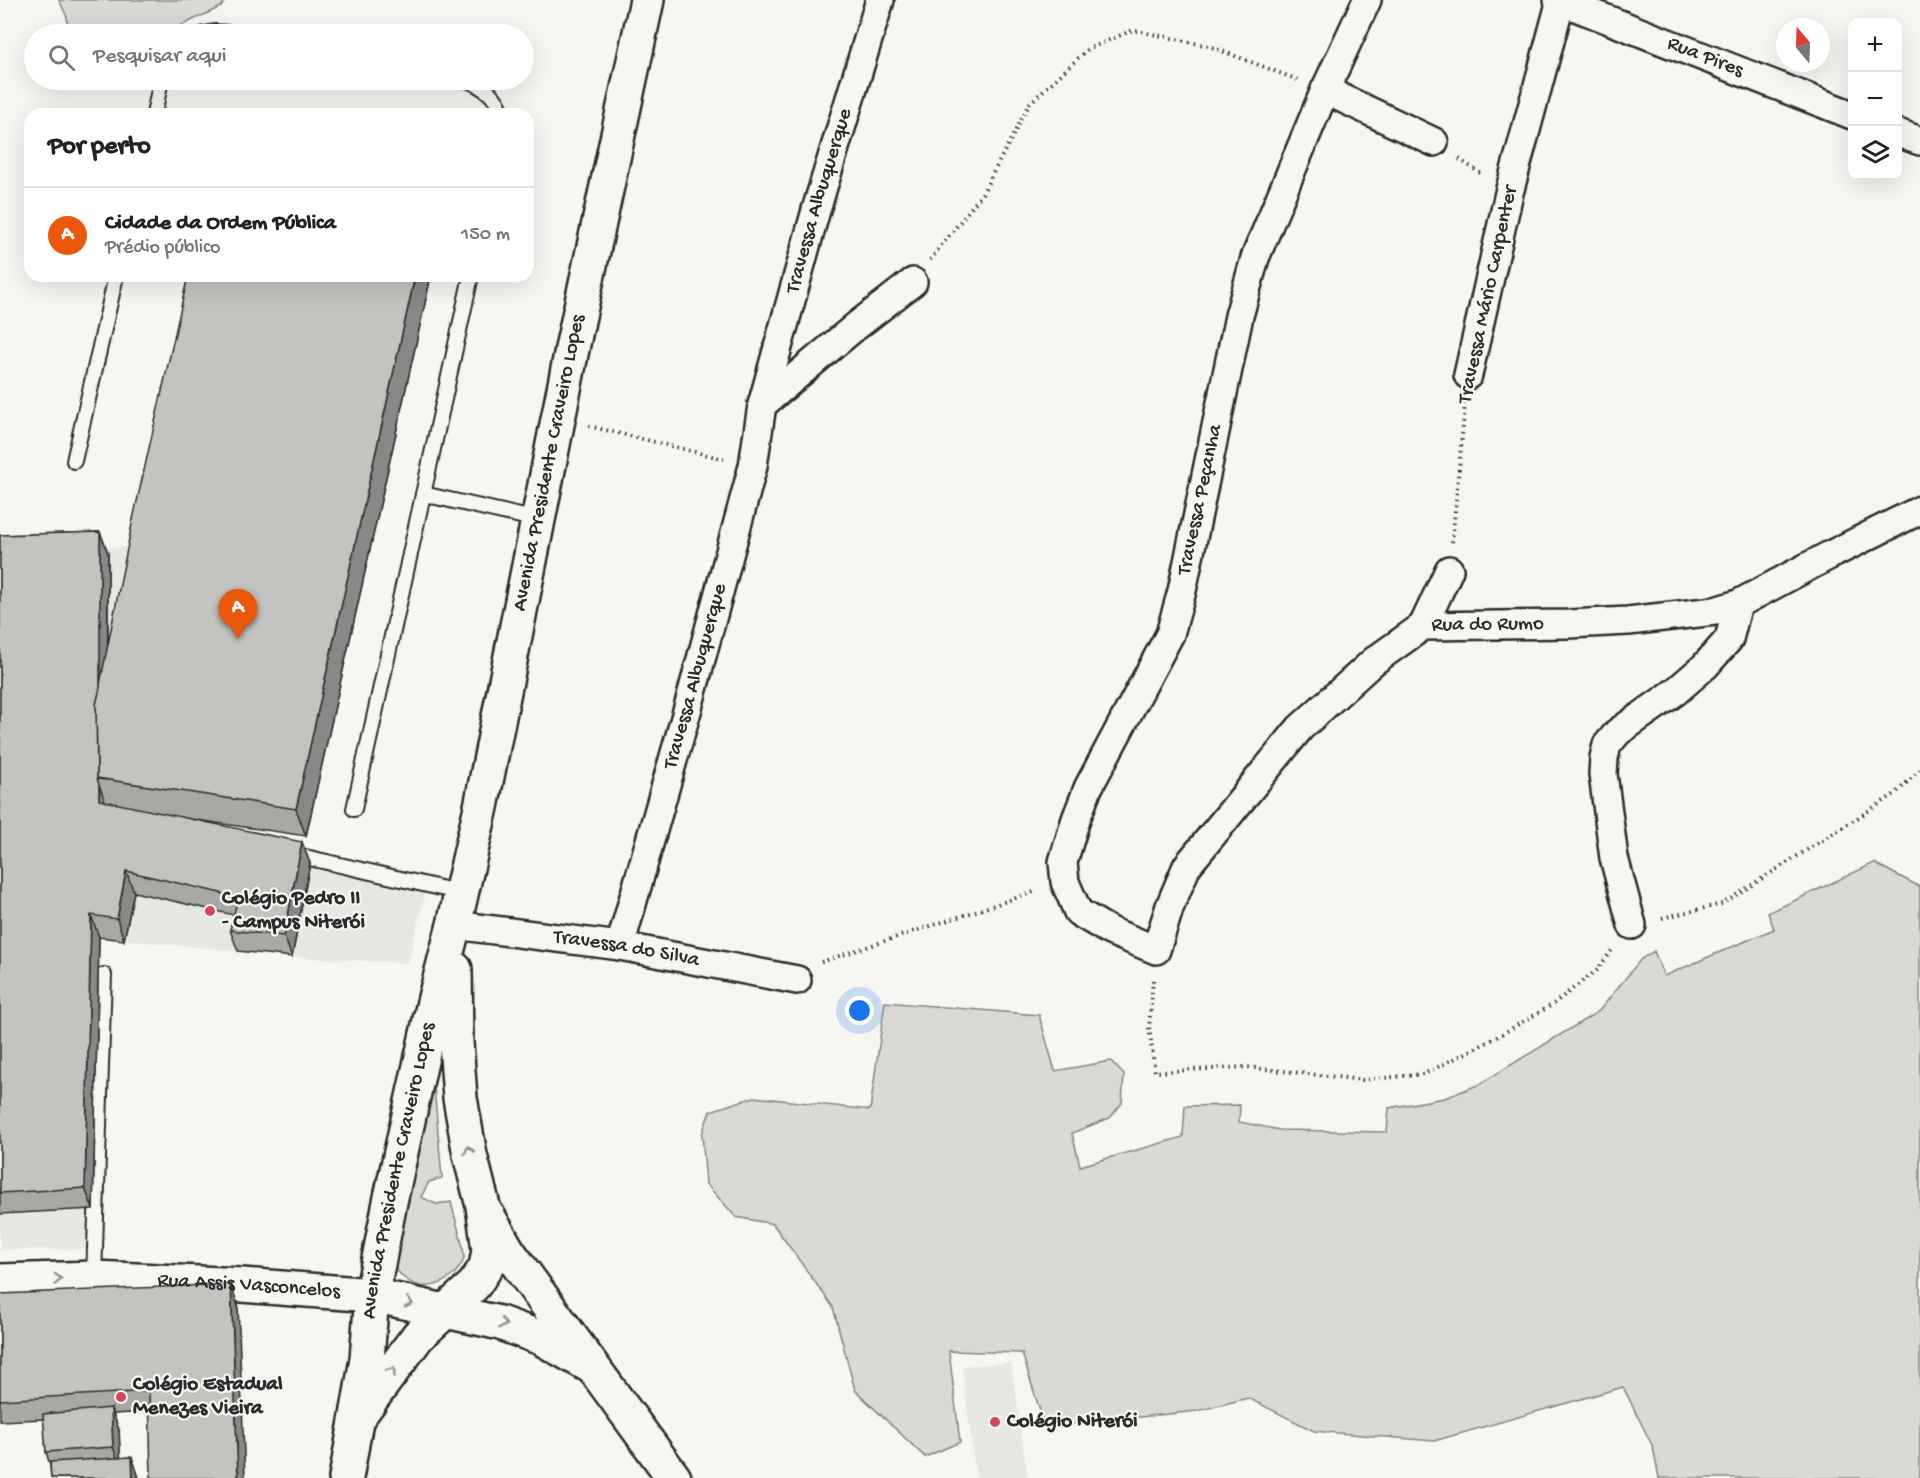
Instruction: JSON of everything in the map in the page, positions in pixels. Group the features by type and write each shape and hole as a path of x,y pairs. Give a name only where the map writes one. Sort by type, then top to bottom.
{"main road":[{"name":"Avenida Presidente Craveiro Lopes","path":"346,1478 367,1359 372,1295 432,1013 481,807 575,332 647,0"},
{"name":"Avenida Presidente Craveiro Lopes","path":"358,1418 418,1336 474,1285 486,1267 489,1250 483,1206 470,1155 460,1098 456,1042 454,925"},
{"name":"Avenida Presidente Craveiro Lopes","path":"483,1206 508,1251 674,1478"},
{"name":"Rua Assis Vasconcelos","path":"0,1281 94,1278 242,1284 372,1295 500,1323 541,1338 592,1367"}],"street":[{"name":"Travessa Albuquerque","path":"620,946 689,704 753,466 762,405 816,210 880,0"},
{"name":"Travessa Peçanha","path":"1156,950 1110,931 1078,912 1065,882 1063,862 1088,788 1170,634 1182,591 1239,316 1255,258 1325,90 1367,0"},
{"name":"Rua Pires","path":"1560,0 1848,113"},
{"name":"Travessa Mário Carpenter","path":"1468,375 1509,193 1560,0"},
{"path":"1325,90 1434,142"},
{"path":"1902,134 1920,141"},
{"path":"762,405 913,282"},
{"name":"Rua do Rumo","path":"1156,950 1170,906 1187,866 1240,800 1300,728 1374,661 1423,626 1628,621 1715,611 1738,604 1920,510"},
{"path":"1423,626 1449,570"},
{"path":"1632,925 1614,858 1603,774 1607,745 1618,732 1675,692 1705,666 1729,639 1738,604"},
{"name":"Travessa do Silva","path":"454,925 620,946 797,980"}],"lane":[{"path":"154,108 159,90"},
{"path":"486,90 500,104 501,108"},
{"path":"74,461 115,282"},
{"path":"354,809 470,282"},
{"path":"423,494 538,520"},
{"path":"281,852 462,893"},
{"path":"94,1278 104,975"}],"path":[{"path":"913,282 982,194 1030,103 1088,49 1133,30 1209,46 1325,90"},
{"path":"1434,142 1509,193"},
{"name":"Travessa Mário Carpenter","path":"1449,570 1468,375"},
{"path":"559,419 753,466"},
{"path":"1156,950 1149,1027 1155,1072 1247,1067 1363,1080 1424,1074 1488,1042 1552,1005 1597,970 1632,925 1722,904 1895,794 1920,770"},
{"path":"797,980 814,964 1065,882"}],"shaded area":[{"path":"59,0 226,0 221,7 184,24 67,24 67,17"},
{"name":"Colégio Pedro II - Campus Niterói","path":"143,547 107,822 427,886 408,963 292,957 99,937 92,1249 0,1250 0,548"},
{"path":"1874,863 1920,887 1920,1478 1659,1478 1653,1447 1623,1387 1434,1441 1314,1431 1248,1398 1197,1411 1045,1427 1022,1353 949,1351 960,1442 925,1457 855,1390 833,1307 773,1224 736,1217 706,1184 702,1134 710,1111 754,1097 870,1110 885,1002 1039,1015 1055,1071 1111,1061 1124,1075 1122,1103 1110,1118 1072,1133 1080,1166 1183,1137 1185,1106 1240,1105 1239,1122 1280,1130 1387,1132 1389,1108 1445,1098 1480,1084 1599,1011 1641,959 1654,951 1664,976 1774,929 1768,913"},
{"path":"431,1052 442,1178 429,1182 421,1197 436,1204 451,1202 464,1257 455,1273 446,1280 437,1284 420,1286 404,1277 391,1260"},
{"name":"Colégio Niterói","path":"1011,1363 1028,1478 976,1478 962,1366"}],"building":[{"path":"187,282 414,282 296,809 97,778 96,704 133,519"},
{"name":"Colégio Pedro II - Campus Niterói","path":"100,532 100,688 96,704 99,800 302,842 284,936 230,930 238,897 126,871 117,919 91,915 85,1188 0,1193 0,535"},
{"name":"Colégio Estadual Menezes Vieira","path":"231,1284 238,1478 151,1478 149,1391 0,1400 0,1294"},
{"path":"111,1408 113,1447 46,1452 43,1414"},
{"path":"132,1457 133,1478 51,1478 50,1462"}],"place":[{"name":"Cidade da Ordem Pública","path":"238,639"},
{"name":"Colégio Pedro II - Campus Niterói","path":"210,911"},
{"name":"Colégio Estadual Menezes Vieira","path":"121,1397"},
{"name":"Colégio Niterói","path":"995,1422"}]}
